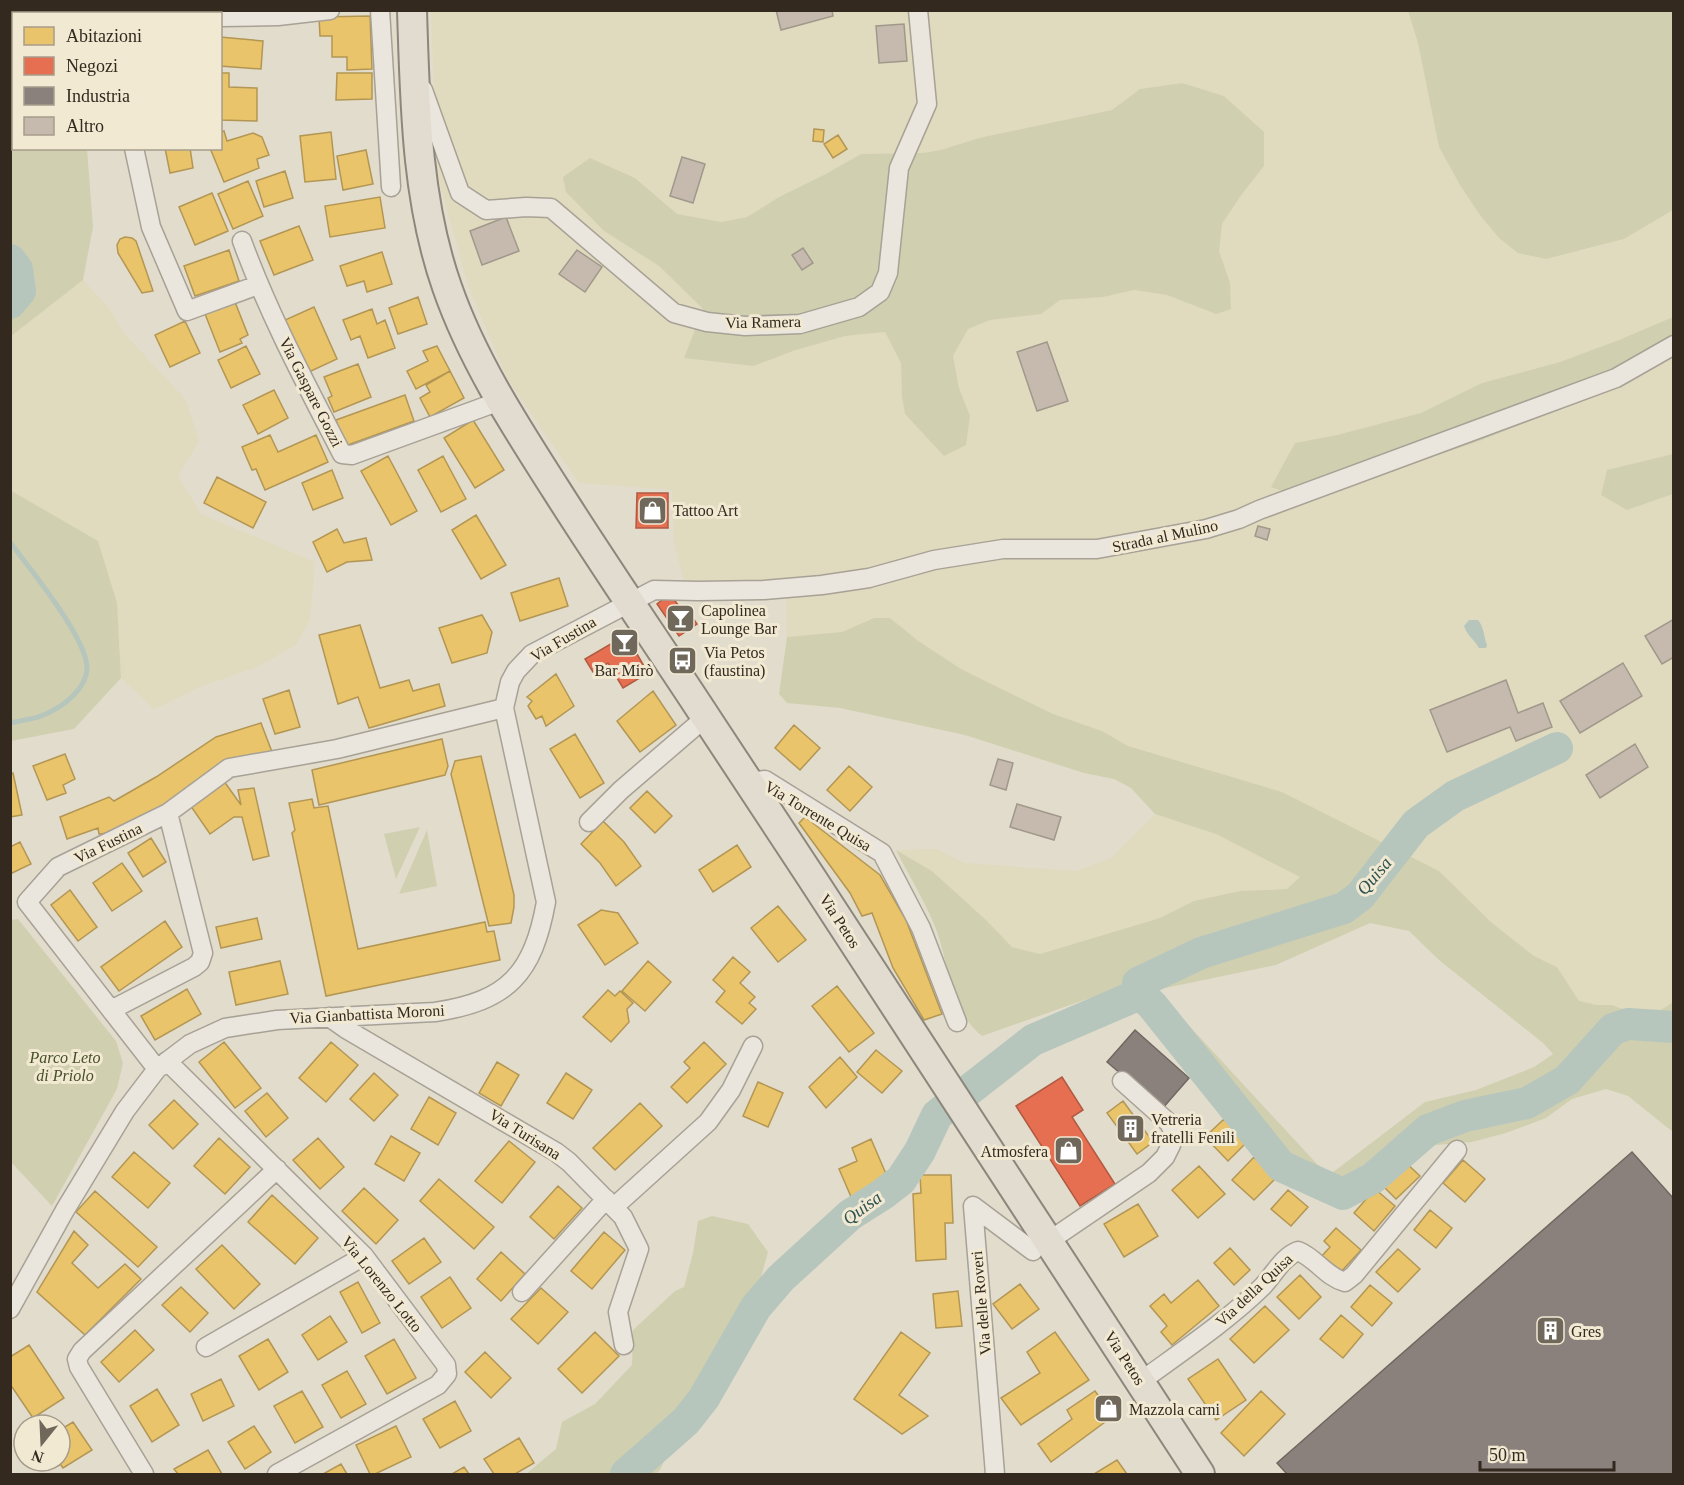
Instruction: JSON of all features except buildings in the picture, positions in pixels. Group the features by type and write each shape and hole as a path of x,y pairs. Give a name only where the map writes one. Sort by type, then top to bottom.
{"main road":[{"name":"Via Ramera","path":"412,10 418,138 430,229 447,288 459,318 500,401 628,602"},
{"name":"Via Petos","path":"628,602 976,1129 1041,1246 1140,1382 1200,1474"}],"street":[{"path":"222,17 278,16 330,10"},
{"path":"380,10 391,187"},
{"name":"Via Ramera","path":"414,62 460,193 486,210 551,208 674,313 707,322 745,326 800,324 859,307 880,292 888,273 899,168 927,104 918,10"},
{"path":"134,150 151,226 187,311 258,285"},
{"name":"Via Gaspare Gozzi","path":"242,241 258,285 342,454 352,455 500,401"},
{"name":"Strada al Mulino","path":"628,602 654,590 764,590 822,585 869,578 934,560 1003,549 1097,549 1206,529 1239,519 1616,378 1674,345"},
{"name":"Via Fustina","path":"162,1065 111,1010 19,903 58,867 168,813 229,768 337,749 504,708 510,682 516,671 532,654 628,602"},
{"name":"Via Gianbattista Moroni","path":"162,1065 190,1044 225,1028 277,1020 435,1012 461,1008 499,993 513,981 529,959 540,933 546,902 504,708"},
{"path":"589,822 621,790 706,717"},
{"name":"Via Torrente Quisa","path":"749,782 765,780 882,853 921,927 957,1022"},
{"path":"111,1010 200,962 202,953 168,813"},
{"name":"Via Turisana","path":"329,1017 556,1152 569,1162 623,1217 639,1249 618,1312 624,1345"},
{"path":"522,1292 610,1203 708,1122 731,1090 753,1046"},
{"path":"10,1309 65,1210 125,1111 162,1065"},
{"name":"Via Lorenzo Lotto","path":"162,1065 277,1169 364,1257 446,1365 447,1374 438,1385 277,1474"},
{"path":"1041,1246 1149,1173 1165,1157 1171,1145 1173,1131 1169,1123 1122,1080"},
{"name":"Via della Quisa","path":"1140,1382 1263,1286 1289,1254 1298,1251 1308,1255 1335,1280 1345,1282 1354,1275 1457,1150"},
{"path":"144,1474 78,1367 77,1359 82,1351 277,1169"},
{"name":"Via delle Roveri","path":"995,1474 973,1206 1041,1246"},
{"path":"206,1347 364,1257"}],"shaded area":[{"path":"431,11 1408,11 1418,43 1439,147 1460,185 1499,238 1581,251 1624,239 1673,210 1673,317 1560,362 1482,383 1421,413 1296,443 1320,496 1482,440 1618,385 1673,356 1673,454 1607,470 1628,510 1673,494 1673,1002 1661,1010 1632,1013 1612,1005 1597,1005 1579,1001 1557,967 1534,956 1492,923 1439,871 1231,778 1128,746 1102,731 1053,714 961,669 917,640 890,618 874,618 842,632 787,637 786,596 684,582 674,543 672,490 579,483 508,380 468,286 437,173","holes":["1182,83 1224,96 1264,166 1222,224 1219,251 1230,283 1216,314 1167,295 1134,290 1103,297 1060,300 1041,314 990,320 968,329 953,356 959,388 970,416 902,396 901,363 885,332 845,336 796,350 753,366 684,358 703,310 659,266 604,231 635,178 677,214 721,222 747,217 779,197 861,154 923,153 941,150 979,138 1112,110 1140,89"]},
{"path":"83,280 109,308 124,333 186,400 199,441 178,476 201,514 315,562 310,619 296,645 257,667 202,686 154,709 121,678 117,603 22,497 11,490 10,336"},
{"path":"1469,620 1478,620 1480,623 1486,648 1479,648 1467,633 1464,626"},
{"path":"1155,814 1216,834 1300,877 1287,889 1240,891 1194,901 1160,918 1040,954 1012,947 932,871 896,850 936,849 964,863 1076,871 1111,858"}],"green space":[{"path":"11,10 77,11 12,12 12,150 87,150 93,227 83,280 11,336"},
{"path":"1408,11 1673,11 1673,210 1624,239 1546,259 1518,253 1499,238 1480,215 1439,147 1418,43"},
{"path":"1182,83 1224,96 1264,132 1264,166 1222,224 1219,251 1230,283 1231,309 1216,314 1167,295 1134,290 1103,297 1060,300 1041,314 990,320 968,329 953,356 959,388 970,416 966,445 944,456 905,414 901,363 885,332 845,336 796,350 753,366 684,358 703,309 659,266 604,231 566,192 563,177 590,158 635,178 677,214 721,222 747,217 779,197 861,154 923,153 941,150 979,138 1112,110 1140,89"},
{"path":"1673,317 1673,356 1618,385 1482,440 1320,496 1297,496 1271,487 1295,443 1337,435 1421,413 1482,383 1560,362"},
{"path":"1673,454 1673,494 1627,510 1601,495 1607,470"},
{"path":"10,490 98,541 117,603 121,678 74,729 11,741"},
{"path":"874,618 890,618 917,640 961,669 1053,714 1102,731 1128,746 1282,792 1439,871 1492,923 1534,956 1557,967 1579,1001 1597,1005 1612,1005 1632,1013 1661,1010 1673,1002 1673,1132 1628,1096 1606,1089 1572,1099 1546,1118 1506,1133 1472,1142 1414,1147 1354,1194 1322,1202 1267,1156 1150,1007 1139,1002 1093,997 982,1036 962,1012 951,984 934,924 896,850 932,871 1012,947 1040,954 1160,918 1194,901 1240,891 1287,889 1300,877 1216,834 1155,814 1131,788 1114,779 1084,773 965,735 840,708 787,703 779,694 787,637 842,632","holes":["1370,923 1409,931 1439,960 1543,1043 1553,1054 1534,1067 1476,1090 1425,1102 1328,1176 1182,1018 1151,991 1276,965"]},
{"path":"420,827 396,879 384,834"},
{"path":"427,830 437,886 399,894"},
{"name":"Parco Leto di Priolo","path":"18,919 116,1041 123,1063 117,1089 52,1206 11,1162 10,920"},
{"path":"712,1216 748,1224 768,1252 751,1314 707,1368 660,1470 655,1474 526,1474 556,1449 562,1422 595,1404 632,1365 633,1330 675,1291 684,1287 698,1221"}],"waterway":[{"path":"10,260 17,269 20,291 10,303"},
{"path":"10,542 68,622 85,655 87,668 79,689 60,706 42,716 10,723"},
{"name":"Quisa","path":"1138,983 1201,953 1344,908 1360,896 1416,824 1455,796 1557,748"},
{"name":"Quisa","path":"626,1474 686,1421 704,1398 756,1307 781,1278 850,1215 901,1180 920,1151 937,1115 1033,1040 1140,994"},
{"path":"1141,995 1152,1005 1281,1166 1343,1194 1373,1178 1428,1130 1465,1116 1527,1103 1567,1080 1613,1029 1628,1024 1674,1027"}],"place":[{"name":"Tattoo Art","path":"652,510"},
{"name":"Capolinea Lounge Bar","path":"680,619"},
{"name":"Bar Mirò","path":"624,642"},
{"name":"Via Petos (faustina)","path":"683,661"},
{"name":"Vetreria fratelli Fenili","path":"1130,1128"},
{"name":"Atmosfera","path":"1069,1151"},
{"name":"Gres","path":"1550,1331"},
{"name":"Mazzola carni","path":"1108,1409"}]}
